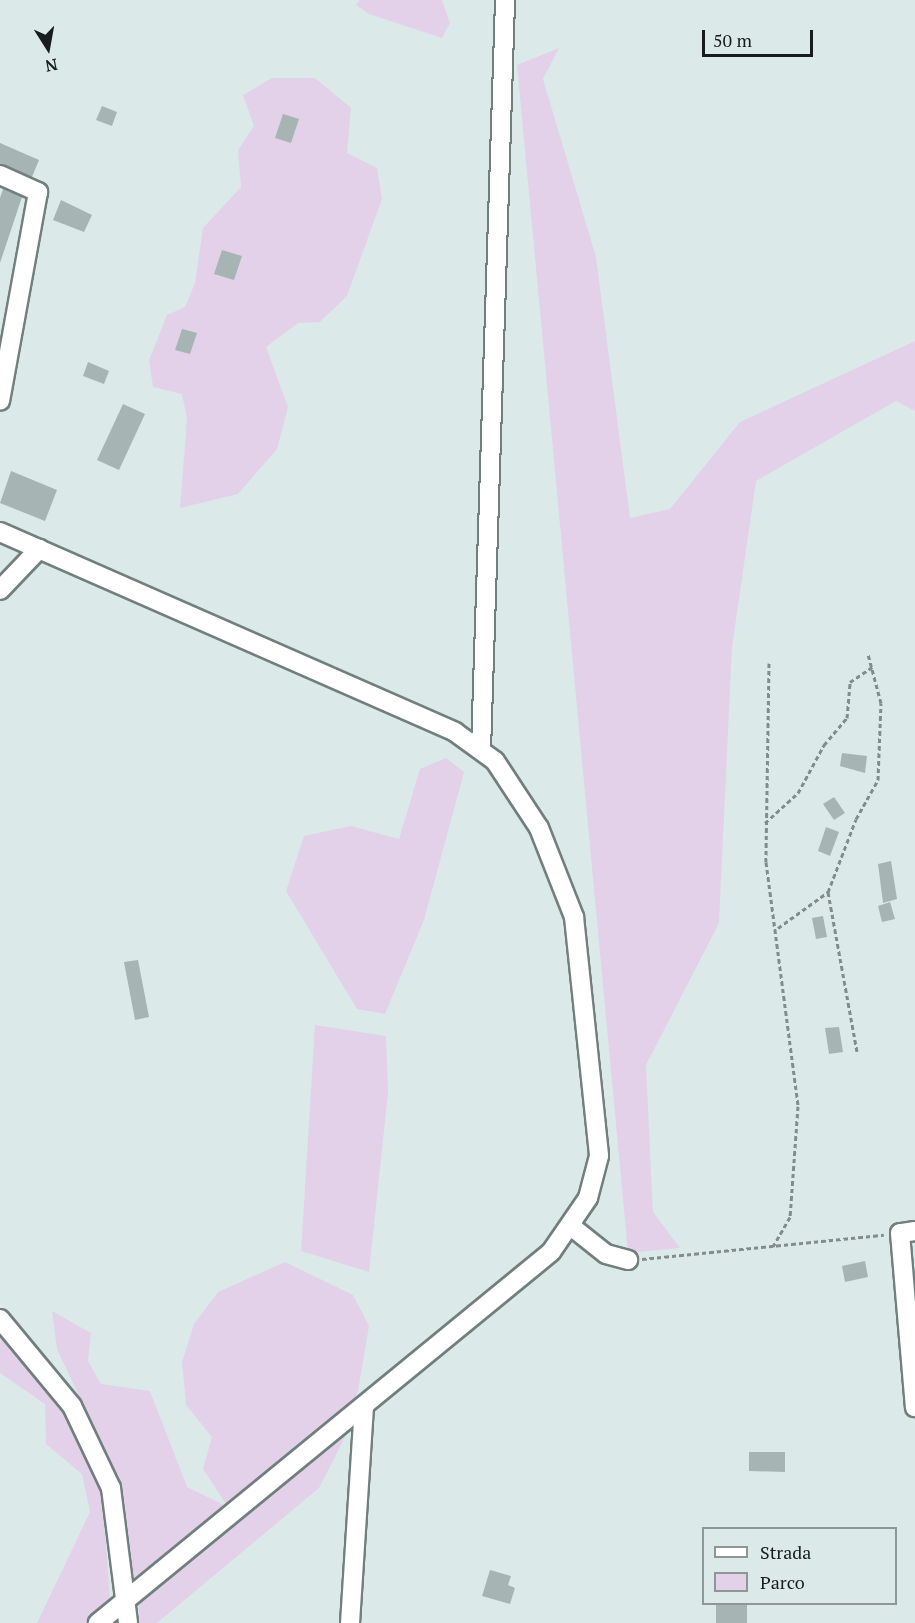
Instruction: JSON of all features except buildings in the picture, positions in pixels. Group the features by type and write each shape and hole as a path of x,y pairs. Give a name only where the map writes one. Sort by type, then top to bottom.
{"street":[{"path":"481,749 505,0"},
{"path":"0,175 38,192 0,401"},
{"path":"0,532 481,749 506,773 539,828 578,933 599,1156 594,1184 572,1227 551,1252 364,1408 98,1623"},
{"path":"0,590 39,549"},
{"path":"572,1227 614,1258 628,1260"},
{"path":"908,1232 915,1407"},
{"path":"0,1319 72,1406 111,1488 128,1623"},
{"path":"350,1623 364,1408"}],"path":[{"path":"778,928 828,892 878,780 882,714 868,654"},
{"path":"769,663 766,862 778,928 798,1106 790,1217 773,1246"},
{"path":"765,823 798,793 824,745 847,718 850,682 872,667"},
{"path":"828,892 857,1051"},
{"path":"628,1260 908,1232"}],"green space":[{"path":"360,0 442,0 450,23 442,38 369,14 356,5"},
{"path":"559,48 543,79 596,257 630,518 670,509 740,422 915,341 915,411 896,401 756,481 732,647 719,923 646,1065 653,1212 680,1248 628,1253 517,65"},
{"path":"272,78 315,78 351,108 347,153 377,168 382,199 347,296 320,322 298,323 266,347 288,407 277,449 238,494 180,508 187,419 182,394 153,387 149,360 167,315 185,307 195,283 203,228 241,187 238,150 254,126 243,95"},
{"path":"446,758 464,772 424,920 385,1014 357,1009 286,891 304,836 351,826 399,839 420,769"},
{"path":"315,1025 386,1036 388,1093 369,1272 301,1251"},
{"path":"285,1262 353,1295 369,1326 358,1391 350,1408 139,1580 130,1573 122,1488 57,1349 52,1311 91,1333 88,1361 101,1384 150,1391 187,1487 228,1507 203,1469 212,1437 186,1405 182,1362 194,1324 218,1292"},
{"path":"0,1320 65,1408 103,1496 110,1602 84,1623 37,1623 90,1512 82,1474 46,1444 45,1404 0,1373"},
{"path":"346,1435 319,1488 157,1623 140,1623 138,1602"}]}
